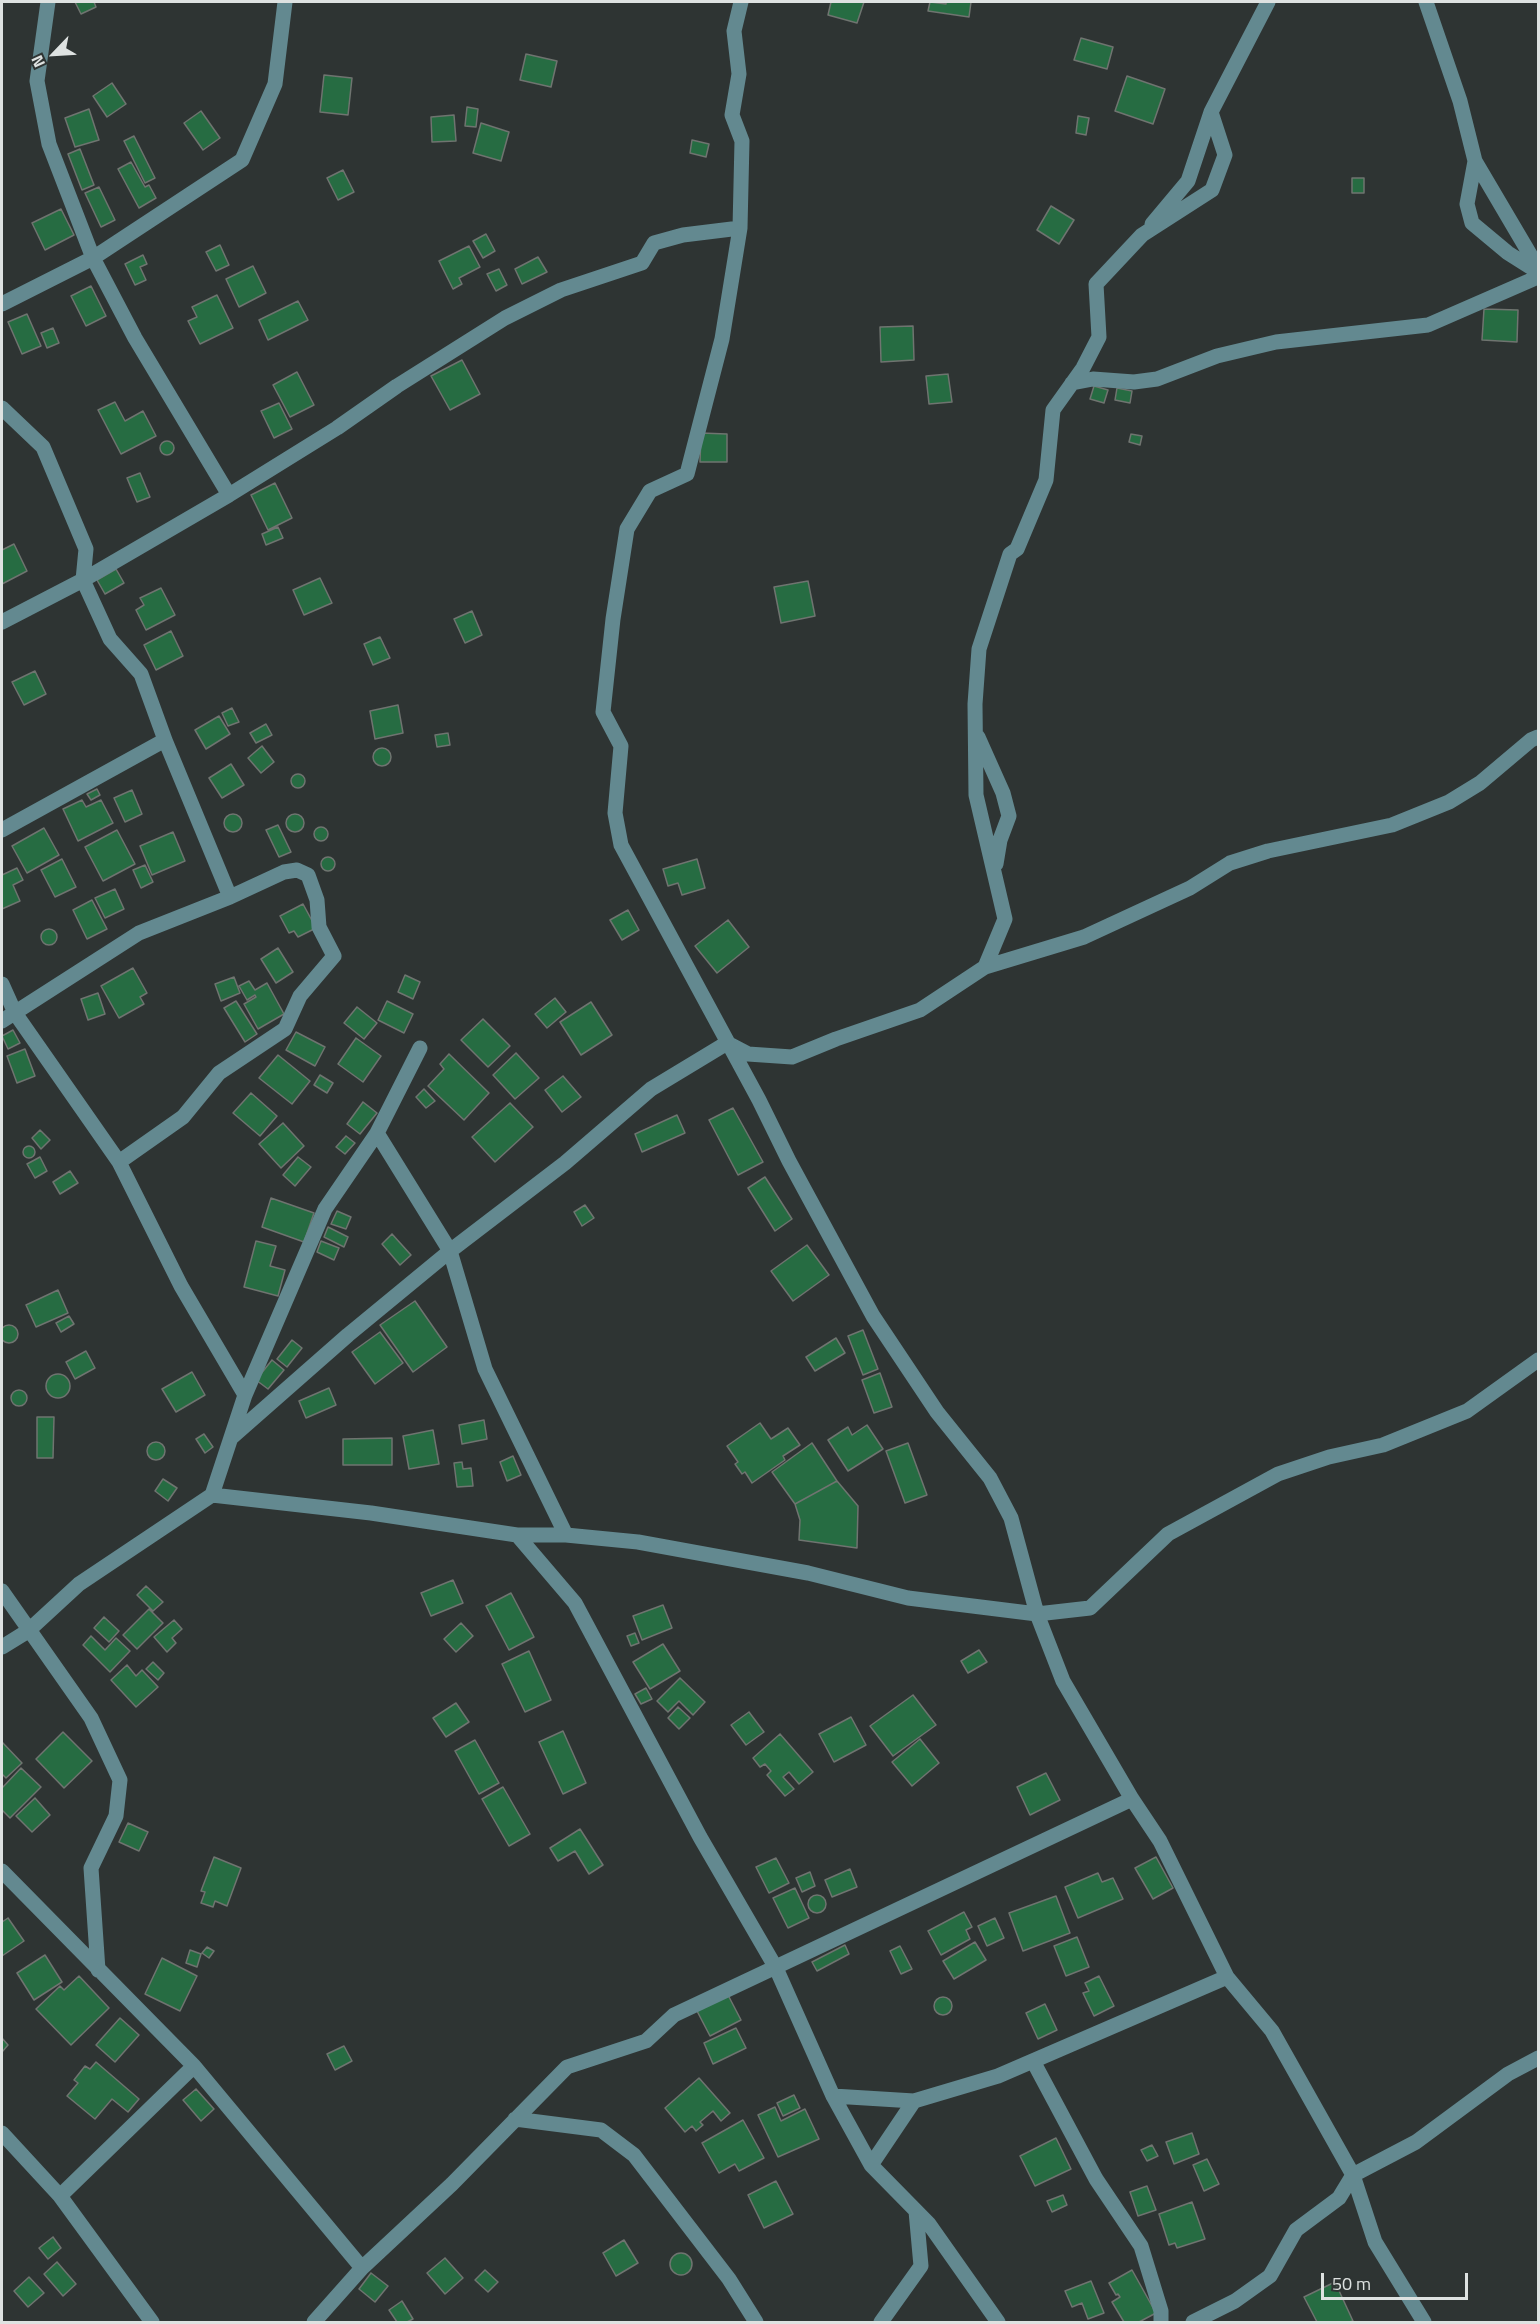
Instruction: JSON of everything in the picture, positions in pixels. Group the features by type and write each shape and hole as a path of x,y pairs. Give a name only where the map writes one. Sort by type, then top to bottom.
{"street":[{"path":"48,2 37,81 49,144 93,258 135,338 229,495"},
{"path":"2,304 93,258 242,160 275,84 285,2"},
{"path":"741,2 734,31 739,74 732,115 742,141 740,228 722,339 687,474 650,491 627,529 612,619 603,712 621,746 615,813 621,844 873,1316 937,1412 990,1478 1011,1518 1037,1614 1063,1681 1132,1799 1160,1841 1227,1977 1272,2031 1353,2175 1375,2242 1424,2322"},
{"path":"985,967 1005,919 976,795 975,704 979,649 1010,554 1017,549 1046,480 1053,410 1083,368 1098,338 1096,284 1142,236 1188,181 1211,112 1268,2"},
{"path":"1426,2 1460,101 1475,161 1539,267"},
{"path":"1142,236 1212,190 1226,155 1211,112"},
{"path":"1475,161 1467,204 1472,223 1508,253 1539,272"},
{"path":"2,622 83,580 229,495 337,428 397,386 505,318 561,290 642,263 654,243 683,236 740,228"},
{"path":"1072,383 1093,379 1134,382 1156,379 1217,356 1276,342 1428,325 1539,277"},
{"path":"2,408 43,447 86,549 83,580 110,639 141,674 165,740 230,897"},
{"path":"975,729 1003,792 1009,816 1000,840 994,873"},
{"path":"727,1043 748,1054 792,1057 920,1010 985,967 1084,937 1190,888 1230,863 1268,851 1392,825 1449,802 1480,783 1531,740 1539,737"},
{"path":"2,830 165,740"},
{"path":"8,1017 139,933 230,897 284,872 297,870 308,875 317,900 319,927 334,956 300,996 285,1029 219,1073 183,1117 119,1162"},
{"path":"2,984 8,1017 119,1162 181,1286 245,1395"},
{"path":"231,1437 348,1335 450,1251 556,1170 651,1089 727,1043"},
{"path":"2,1647 28,1631 79,1584 212,1495 245,1395 325,1209 377,1133 420,1048"},
{"path":"377,1133 450,1251 485,1369 566,1535"},
{"path":"212,1495 371,1513 517,1535 566,1535 638,1542 808,1573 908,1598 1037,1614 1090,1608 1168,1534 1278,1474 1329,1457 1383,1444 1467,1411 1539,1360"},
{"path":"517,1535 575,1603 700,1837 776,1968 833,2096 871,2165 929,2224 998,2322"},
{"path":"2,1591 91,1718 120,1780 116,1816 91,1868 98,1970"},
{"path":"314,2322 362,2268 452,2184 567,2067 646,2041 674,2015 1132,1799"},
{"path":"2,1871 194,2066 362,2268"},
{"path":"833,2096 914,2101 998,2076 1227,1977"},
{"path":"1193,2322 1235,2301 1270,2276 1296,2229 1340,2198 1353,2175 1416,2142 1508,2074 1539,2058"},
{"path":"1033,2061 1096,2180 1141,2246 1161,2311 1161,2322"},
{"path":"60,2196 194,2066"},
{"path":"871,2165 914,2101"},
{"path":"515,2119 601,2130 634,2155 729,2279 756,2322"},
{"path":"2,2133 60,2196 152,2322"},
{"path":"881,2322 921,2266 916,2211"}],"building":[{"path":"75,2 94,2 96,7 81,14"},
{"path":"831,2 864,2 857,23 828,15"},
{"path":"930,2 946,4 946,2 971,2 969,17 928,11"},
{"path":"1081,38 1113,47 1107,69 1074,60"},
{"path":"526,54 557,61 551,87 520,80"},
{"path":"324,75 352,78 348,115 320,112"},
{"path":"1127,76 1165,89 1153,124 1115,111"},
{"path":"112,83 126,104 107,117 93,96"},
{"path":"467,107 478,109 476,127 465,126"},
{"path":"89,109 99,140 75,147 65,118"},
{"path":"201,111 220,138 203,150 184,123"},
{"path":"454,115 456,141 432,142 431,117"},
{"path":"1078,116 1089,118 1086,135 1076,133"},
{"path":"481,123 509,132 501,161 473,153"},
{"path":"134,136 155,178 145,183 124,141"},
{"path":"692,140 709,144 706,157 690,153"},
{"path":"80,149 94,185 82,190 68,154"},
{"path":"131,162 145,187 149,185 156,198 139,208 118,169"},
{"path":"343,170 354,192 338,200 327,178"},
{"path":"1352,178 1364,178 1364,193 1352,193"},
{"path":"99,187 115,220 101,227 85,193"},
{"path":"1051,206 1074,220 1059,244 1037,230"},
{"path":"61,209 74,235 45,250 32,223"},
{"path":"486,234 495,251 483,258 473,241"},
{"path":"220,245 229,265 216,271 206,252"},
{"path":"469,246 480,267 459,278 462,284 453,289 439,261"},
{"path":"143,255 147,264 140,267 146,280 135,285 125,264"},
{"path":"538,257 547,272 522,284 515,269"},
{"path":"253,266 266,293 239,307 226,279"},
{"path":"499,269 507,285 496,291 487,274"},
{"path":"91,286 106,316 86,326 71,296"},
{"path":"217,295 233,328 200,344 188,321 197,317 192,307"},
{"path":"298,301 308,320 268,340 259,320"},
{"path":"1484,309 1518,310 1517,342 1482,340"},
{"path":"27,314 41,346 22,354 8,322"},
{"path":"913,326 914,360 881,362 880,327"},
{"path":"53,328 59,343 47,348 41,333"},
{"path":"462,360 480,394 450,410 431,376"},
{"path":"297,372 314,405 290,417 273,385"},
{"path":"948,374 952,402 929,404 926,376"},
{"path":"1094,386 1108,390 1104,403 1090,399"},
{"path":"1117,388 1132,391 1130,403 1115,400"},
{"path":"115,402 125,421 143,411 156,436 121,454 98,410"},
{"path":"279,403 292,429 274,438 261,411"},
{"path":"701,433 727,434 727,462 700,462"},
{"path":"1131,434 1142,436 1140,445 1129,442"},
{"path":"164,441 170,441 174,448 170,455 164,455 160,451 160,445"},
{"path":"140,473 150,497 137,502 127,478"},
{"path":"275,483 292,518 268,530 251,495"},
{"path":"278,527 283,538 266,545 262,534"},
{"path":"14,544 27,571 2,584 2,550"},
{"path":"116,569 124,583 105,594 97,580"},
{"path":"320,578 332,603 304,615 293,590"},
{"path":"808,581 815,616 781,623 774,587"},
{"path":"161,588 175,615 146,630 136,610 144,605 140,598"},
{"path":"472,611 482,635 465,643 454,619"},
{"path":"171,631 183,656 156,670 144,645"},
{"path":"380,637 390,658 373,665 364,644"},
{"path":"35,671 46,694 24,705 12,682"},
{"path":"398,705 403,733 375,739 370,711"},
{"path":"232,708 239,722 228,726 222,713"},
{"path":"219,716 230,734 206,749 195,730"},
{"path":"266,724 272,735 256,743 250,733"},
{"path":"448,733 450,745 437,747 435,735"},
{"path":"262,746 274,762 261,773 248,758"},
{"path":"382,748 388,751 391,757 388,763 382,766 376,763 373,757 376,751"},
{"path":"231,764 244,785 222,798 209,778"},
{"path":"298,774 303,776 305,781 303,786 298,788 293,786 291,781 293,776"},
{"path":"97,789 100,795 91,800 87,794"},
{"path":"132,790 142,814 125,822 114,798"},
{"path":"82,800 86,807 101,800 113,823 78,841 63,809"},
{"path":"233,814 239,817 242,823 239,829 233,832 227,829 224,823 227,817"},
{"path":"295,814 301,817 304,823 301,829 295,832 289,829 286,823 289,817"},
{"path":"278,825 291,852 279,857 266,830"},
{"path":"321,827 326,829 328,834 326,839 321,841 316,839 314,834 316,829"},
{"path":"44,828 59,855 27,873 12,846"},
{"path":"117,830 135,864 103,881 85,847"},
{"path":"173,832 185,861 152,875 140,846"},
{"path":"325,857 331,857 335,864 331,871 325,871 321,867 321,861"},
{"path":"62,859 76,887 55,897 41,870"},
{"path":"697,859 705,888 682,895 678,883 668,886 663,869"},
{"path":"145,865 153,882 141,888 133,870"},
{"path":"17,868 23,880 13,885 20,901 2,909 2,875"},
{"path":"115,889 124,909 105,918 95,898"},
{"path":"92,900 107,929 87,939 73,910"},
{"path":"303,904 316,928 298,937 294,931 289,933 280,916"},
{"path":"628,910 639,930 622,940 610,920"},
{"path":"728,920 749,947 717,973 695,946"},
{"path":"46,929 52,929 57,937 55,943 46,945 41,940 41,934"},
{"path":"278,948 293,972 276,983 261,959"},
{"path":"133,968 147,993 140,997 144,1004 119,1018 101,986"},
{"path":"405,975 420,982 413,999 398,992"},
{"path":"234,977 240,993 221,1001 215,984"},
{"path":"249,981 255,990 267,983 284,1014 258,1029 244,1004 256,997 255,995 247,1000 239,986"},
{"path":"98,993 105,1014 88,1020 81,999"},
{"path":"555,998 566,1012 547,1028 535,1014"},
{"path":"236,1001 257,1034 245,1042 224,1008"},
{"path":"387,1001 413,1014 404,1033 378,1020"},
{"path":"591,1002 612,1035 581,1055 560,1022"},
{"path":"357,1007 377,1023 364,1039 344,1023"},
{"path":"483,1019 510,1046 488,1067 461,1040"},
{"path":"13,1030 20,1043 8,1049 2,1036"},
{"path":"296,1032 325,1047 315,1066 286,1050"},
{"path":"356,1038 381,1056 363,1082 338,1064"},
{"path":"25,1049 35,1076 17,1083 7,1056"},
{"path":"516,1053 539,1078 515,1099 493,1075"},
{"path":"449,1054 489,1093 464,1120 428,1086 444,1069 440,1064"},
{"path":"278,1055 310,1081 292,1104 259,1078"},
{"path":"320,1075 333,1083 327,1093 314,1085"},
{"path":"563,1076 581,1097 562,1112 545,1090"},
{"path":"424,1089 435,1101 426,1108 416,1097"},
{"path":"251,1093 277,1116 260,1136 233,1113"},
{"path":"363,1102 377,1113 360,1134 347,1124"},
{"path":"510,1103 533,1127 495,1162 472,1137"},
{"path":"733,1108 763,1162 738,1175 709,1120"},
{"path":"677,1115 685,1133 642,1152 635,1134"},
{"path":"283,1123 304,1146 281,1168 259,1144"},
{"path":"40,1130 50,1140 41,1149 32,1138"},
{"path":"346,1136 355,1143 345,1154 336,1147"},
{"path":"31,1146 35,1152 31,1158 27,1158 23,1150"},
{"path":"40,1157 47,1171 35,1178 27,1164"},
{"path":"298,1157 311,1167 295,1186 283,1175"},
{"path":"70,1171 78,1183 60,1194 53,1182"},
{"path":"765,1177 792,1219 775,1231 748,1188"},
{"path":"271,1198 314,1213 304,1242 262,1227"},
{"path":"585,1205 594,1218 582,1226 574,1212"},
{"path":"337,1211 351,1217 346,1229 331,1224"},
{"path":"328,1227 348,1237 344,1247 324,1237"},
{"path":"392,1234 411,1255 400,1265 382,1244"},
{"path":"256,1241 276,1246 270,1266 285,1270 278,1296 244,1287"},
{"path":"321,1241 339,1248 334,1260 317,1252"},
{"path":"807,1245 829,1275 793,1301 771,1271"},
{"path":"58,1290 68,1313 36,1327 26,1305"},
{"path":"415,1301 447,1347 413,1372 380,1325"},
{"path":"69,1316 74,1324 61,1332 56,1323"},
{"path":"9,1325 16,1327 18,1334 16,1341 9,1343 2,1341 0,1334 2,1327"},
{"path":"863,1330 878,1369 863,1375 848,1336"},
{"path":"380,1332 403,1363 375,1384 352,1352"},
{"path":"836,1338 845,1353 815,1371 806,1357"},
{"path":"292,1340 302,1348 287,1367 277,1359"},
{"path":"86,1351 95,1368 75,1379 66,1362"},
{"path":"272,1360 284,1370 268,1389 256,1380"},
{"path":"192,1372 205,1395 176,1412 162,1389"},
{"path":"880,1373 892,1407 874,1413 862,1380"},
{"path":"58,1374 63,1375 69,1381 69,1391 63,1397 58,1398 53,1397 47,1391 46,1386 47,1381 53,1375"},
{"path":"329,1388 336,1405 306,1418 299,1401"},
{"path":"19,1390 25,1392 27,1398 25,1404 19,1406 13,1404 11,1398 13,1392"},
{"path":"37,1417 54,1417 53,1458 37,1458"},
{"path":"484,1420 487,1439 462,1444 459,1425"},
{"path":"760,1423 771,1439 788,1428 800,1445 783,1456 785,1460 752,1483 745,1472 742,1474 735,1464 738,1462 727,1446"},
{"path":"867,1425 883,1449 848,1471 828,1440 848,1427 852,1435"},
{"path":"433,1430 439,1464 409,1469 403,1436"},
{"path":"204,1434 213,1447 205,1453 196,1439"},
{"path":"392,1438 392,1465 343,1465 343,1439"},
{"path":"156,1442 162,1445 165,1451 162,1457 156,1460 150,1457 147,1451 150,1445"},
{"path":"812,1443 837,1481 795,1504 772,1472"},
{"path":"908,1443 927,1495 905,1503 886,1451"},
{"path":"513,1456 521,1475 507,1481 500,1462"},
{"path":"462,1462 463,1469 471,1468 473,1486 457,1487 454,1463"},
{"path":"163,1479 177,1488 168,1501 155,1491"},
{"path":"837,1481 858,1506 857,1548 799,1540 800,1520 795,1504"},
{"path":"453,1580 463,1603 431,1616 421,1593"},
{"path":"146,1586 163,1602 153,1611 137,1595"},
{"path":"511,1593 534,1637 509,1650 486,1606"},
{"path":"663,1605 672,1628 642,1640 633,1616"},
{"path":"149,1609 163,1623 137,1649 123,1635"},
{"path":"104,1617 119,1631 109,1642 94,1628"},
{"path":"174,1620 182,1629 172,1638 176,1643 167,1652 154,1637"},
{"path":"461,1623 473,1636 456,1652 444,1639"},
{"path":"635,1633 639,1643 631,1646 627,1636"},
{"path":"91,1636 105,1650 116,1638 130,1651 110,1672 83,1645"},
{"path":"663,1644 680,1671 650,1689 633,1662"},
{"path":"979,1650 987,1662 968,1673 961,1661"},
{"path":"529,1651 551,1700 525,1712 502,1664"},
{"path":"153,1662 164,1673 158,1680 146,1669"},
{"path":"127,1665 136,1676 142,1670 158,1687 136,1707 111,1680"},
{"path":"680,1678 705,1702 693,1715 679,1701 668,1712 657,1701"},
{"path":"646,1688 652,1699 641,1704 635,1694"},
{"path":"913,1695 936,1725 893,1756 870,1726"},
{"path":"456,1703 469,1722 446,1737 433,1718"},
{"path":"678,1707 690,1718 679,1729 668,1718"},
{"path":"749,1712 764,1732 746,1745 731,1725"},
{"path":"851,1717 866,1745 834,1762 819,1734"},
{"path":"563,1731 586,1783 563,1794 539,1742"},
{"path":"63,1732 92,1761 64,1788 36,1759"},
{"path":"780,1734 813,1772 799,1784 789,1772 783,1777 794,1789 785,1796 767,1775 771,1771 765,1764 760,1767 753,1758"},
{"path":"920,1739 939,1763 912,1786 892,1762"},
{"path":"475,1740 499,1783 479,1794 455,1751"},
{"path":"2,1742 22,1763 6,1778 2,1774"},
{"path":"21,1768 41,1787 10,1818 2,1810 2,1788"},
{"path":"1046,1773 1060,1800 1030,1815 1017,1787"},
{"path":"503,1787 530,1834 509,1846 482,1799"},
{"path":"35,1798 50,1815 32,1832 16,1816"},
{"path":"128,1823 148,1832 139,1851 119,1842"},
{"path":"580,1829 603,1865 589,1874 575,1851 558,1861 550,1848"},
{"path":"214,1857 241,1868 227,1906 215,1901 213,1907 201,1903 205,1892 201,1891"},
{"path":"1156,1857 1173,1888 1153,1899 1135,1868"},
{"path":"776,1858 789,1883 769,1893 756,1867"},
{"path":"850,1869 857,1887 832,1897 825,1880"},
{"path":"810,1872 815,1886 802,1892 796,1878"},
{"path":"1098,1873 1102,1882 1113,1878 1123,1899 1078,1918 1065,1887"},
{"path":"795,1888 809,1918 788,1928 773,1898"},
{"path":"817,1895 823,1898 826,1904 823,1910 817,1913 811,1910 808,1904 811,1898"},
{"path":"1056,1896 1070,1933 1023,1951 1009,1913"},
{"path":"964,1912 972,1927 966,1930 970,1939 941,1955 928,1931"},
{"path":"8,1918 24,1941 2,1956 2,1922"},
{"path":"995,1918 1004,1938 987,1946 978,1926"},
{"path":"1077,1937 1089,1967 1066,1976 1054,1946"},
{"path":"975,1942 986,1960 954,1979 943,1961"},
{"path":"845,1945 849,1954 817,1971 812,1962"},
{"path":"900,1946 912,1969 901,1974 890,1951"},
{"path":"207,1947 214,1951 209,1958 202,1953"},
{"path":"190,1950 201,1954 197,1967 186,1963"},
{"path":"45,1955 62,1982 34,2000 17,1973"},
{"path":"162,1958 197,1976 180,2011 145,1994"},
{"path":"79,1976 109,2008 71,2045 36,2009 60,1986 64,1990"},
{"path":"1099,1976 1114,2006 1094,2016 1083,1993 1089,1991 1085,1983"},
{"path":"728,1995 741,2020 710,2036 697,2011"},
{"path":"943,1997 949,2000 952,2006 949,2012 943,2015 937,2012 934,2006 937,2000"},
{"path":"1045,2004 1057,2030 1038,2039 1026,2013"},
{"path":"120,2018 139,2035 115,2062 96,2045"},
{"path":"736,2028 746,2048 713,2064 704,2043"},
{"path":"2,2038 8,2045 2,2052"},
{"path":"344,2046 352,2061 335,2070 327,2054"},
{"path":"96,2062 139,2099 128,2112 112,2099 95,2119 67,2096 78,2083 74,2080 85,2066 90,2069"},
{"path":"699,2078 730,2113 721,2121 713,2111 700,2122 703,2125 696,2131 692,2126 685,2132 665,2108"},
{"path":"196,2089 214,2109 201,2121 183,2100"},
{"path":"794,2095 800,2108 783,2116 777,2103"},
{"path":"775,2107 781,2121 805,2109 819,2139 778,2157 758,2115"},
{"path":"743,2120 764,2158 739,2171 735,2164 719,2173 702,2143"},
{"path":"1192,2133 1199,2154 1174,2164 1166,2142"},
{"path":"1056,2138 1071,2169 1035,2186 1020,2156"},
{"path":"1152,2145 1158,2156 1147,2161 1141,2150"},
{"path":"1207,2159 1219,2184 1204,2191 1193,2165"},
{"path":"776,2181 793,2214 764,2228 748,2195"},
{"path":"1147,2186 1156,2210 1138,2216 1130,2192"},
{"path":"1063,2195 1067,2205 1052,2212 1047,2201"},
{"path":"1192,2202 1205,2239 1177,2248 1175,2243 1169,2245 1159,2214"},
{"path":"53,2237 61,2248 48,2259 39,2248"},
{"path":"624,2240 638,2263 616,2276 603,2253"},
{"path":"681,2253 689,2256 692,2264 689,2272 681,2275 673,2272 670,2264 673,2256"},
{"path":"445,2258 463,2278 445,2294 427,2273"},
{"path":"57,2262 76,2284 63,2296 44,2274"},
{"path":"485,2270 498,2282 488,2292 475,2280"},
{"path":"1132,2270 1156,2313 1139,2322 1124,2322 1112,2302 1120,2297 1116,2295 1109,2283"},
{"path":"371,2273 388,2286 375,2302 359,2289"},
{"path":"29,2277 44,2293 28,2307 14,2291"},
{"path":"1091,2281 1104,2313 1088,2319 1082,2303 1072,2307 1065,2291"},
{"path":"1335,2282 1353,2321 1317,2322 1304,2297"},
{"path":"402,2301 413,2319 407,2322 397,2322 389,2310"}]}
